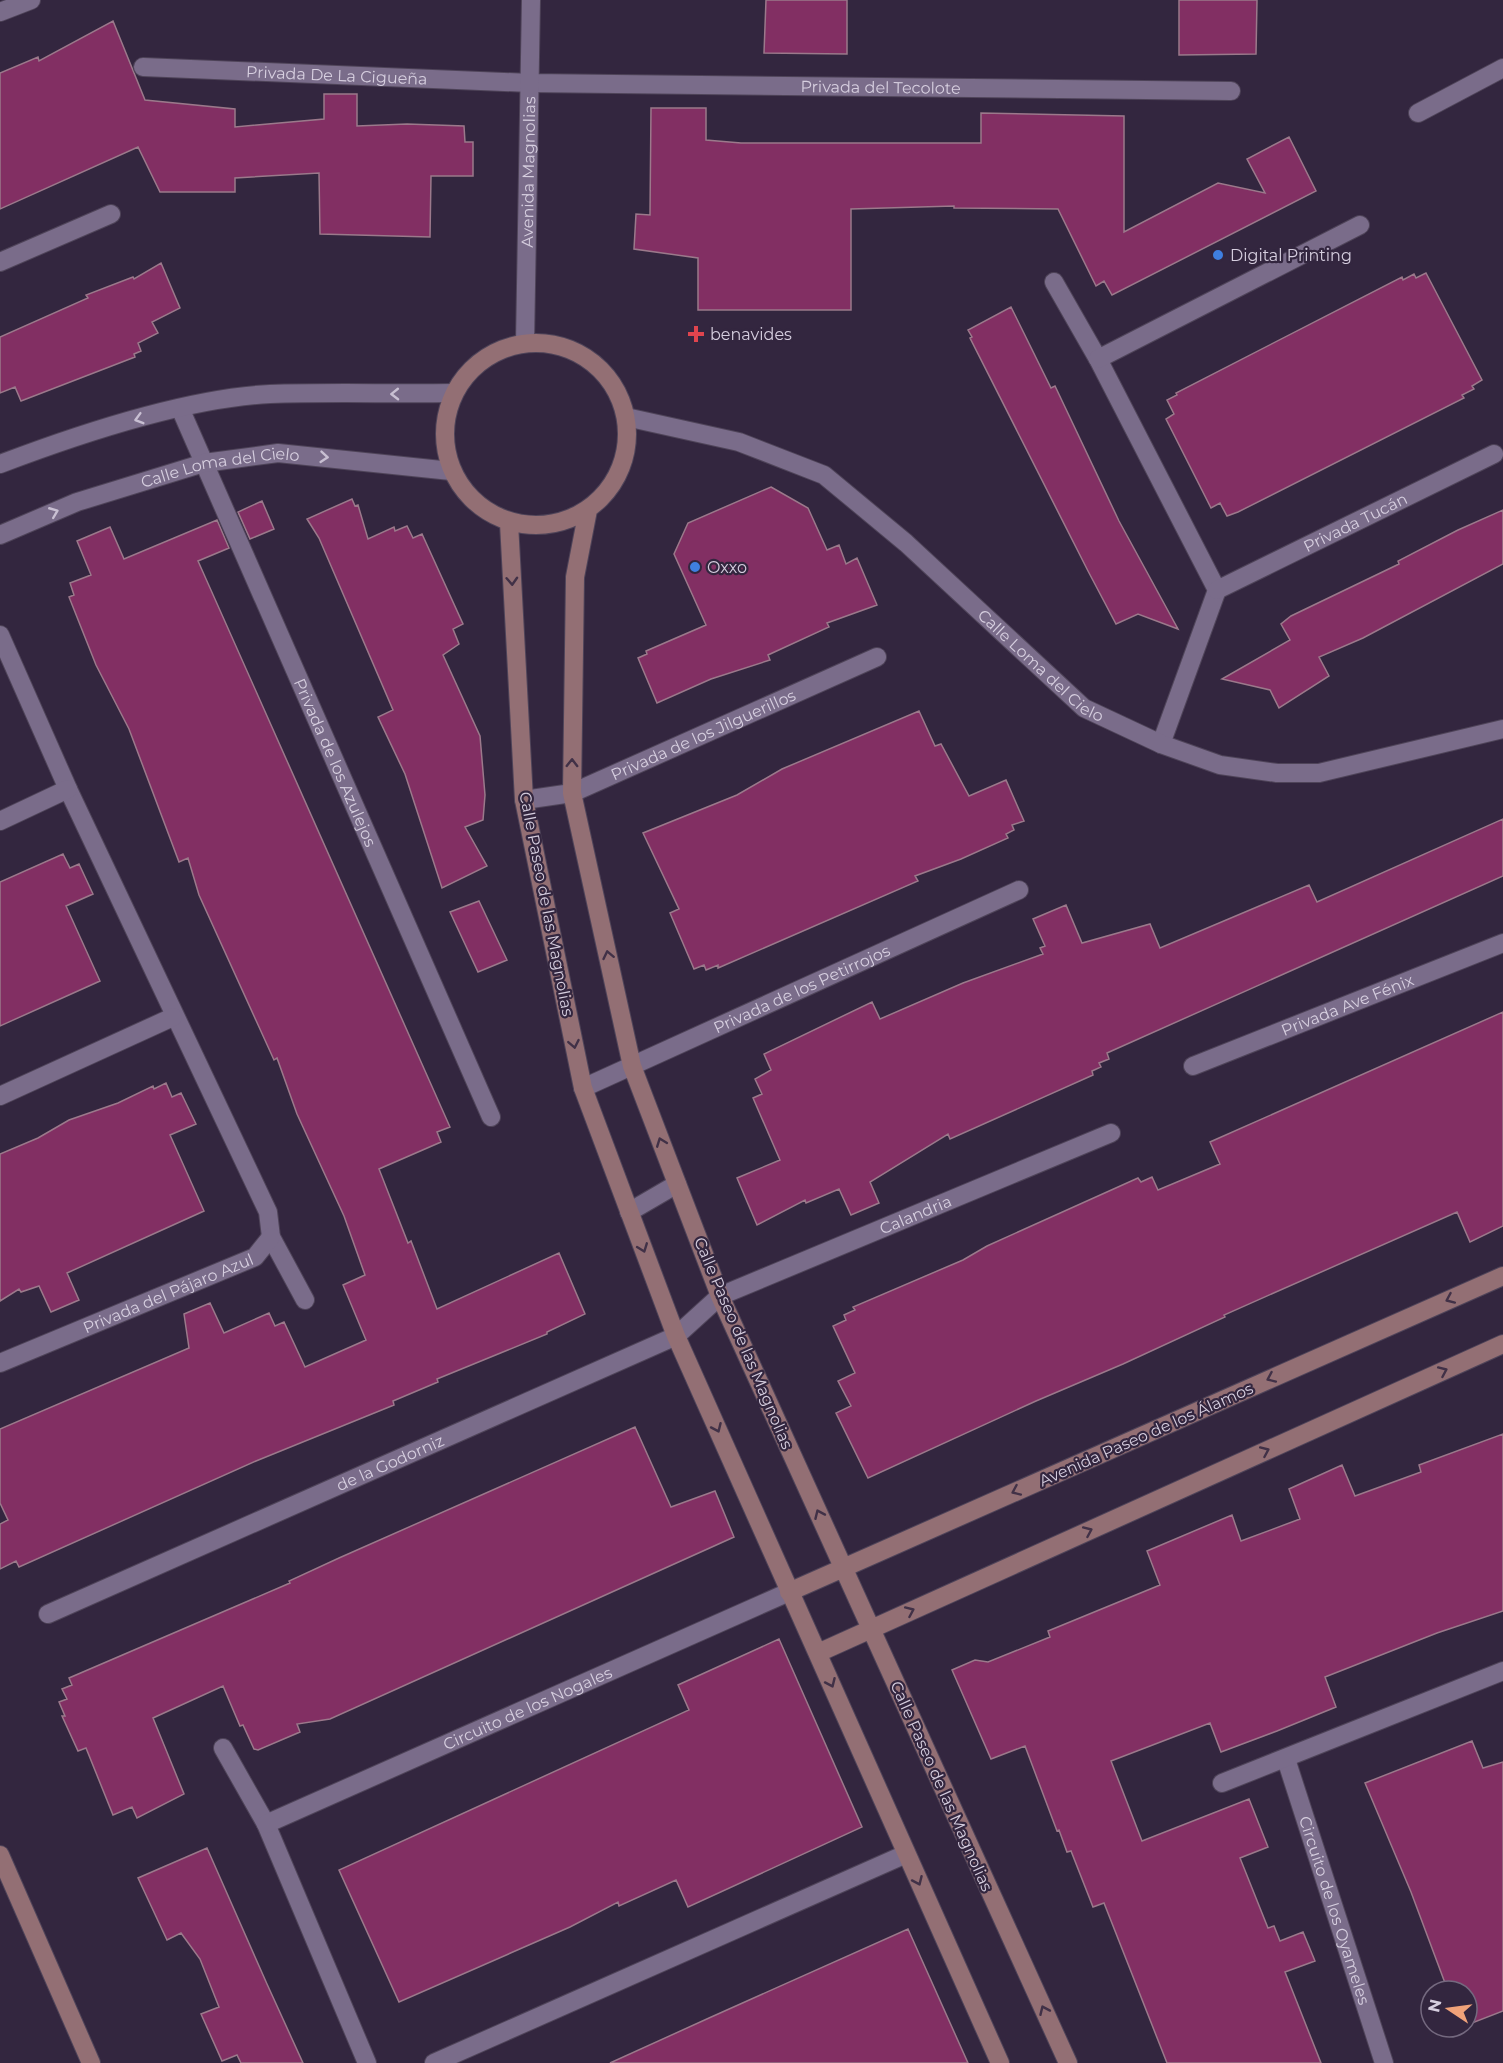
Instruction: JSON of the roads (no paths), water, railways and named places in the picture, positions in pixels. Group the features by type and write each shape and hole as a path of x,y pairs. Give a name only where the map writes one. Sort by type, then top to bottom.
{"street":[{"path":"0,12 31,0"},
{"name":"Avenida Magnolias","path":"525,343 531,0"},
{"name":"Privada De La Cigueña","path":"142,67 530,83"},
{"path":"1418,113 1503,68"},
{"name":"Privada del Tecolote","path":"530,83 1231,91"},
{"path":"0,262 111,214"},
{"path":"1098,359 1360,225"},
{"path":"1054,282 1098,359 1217,590 1161,744"},
{"path":"525,343 552,343 578,352 600,368 611,383 626,417 626,452 612,485 588,510 563,522 537,527 509,523 478,506 465,494 451,471 445,436 445,419 453,393 471,369 496,351 525,343"},
{"path":"0,464 56,442 180,408 268,394 453,393"},
{"name":"Privada de los Azulejos","path":"180,408 491,1117"},
{"name":"Calle Loma del Cielo","path":"626,417 739,442 824,475 906,543 1084,708 1161,744 1220,765 1277,773 1319,773 1503,729"},
{"name":"Calle Loma del Cielo","path":"0,535 78,502 204,463 278,453 451,471"},
{"name":"Privada Tucán","path":"1217,590 1494,454"},
{"name":"Calle Paseo de las Magnolias","path":"588,510 575,577 572,793 632,1066 720,1296 1068,2063"},
{"name":"Calle Paseo de las Magnolias","path":"509,523 524,800 583,1088 676,1336 1000,2063"},
{"path":"0,635 173,1017 268,1212 271,1238 305,1300"},
{"name":"Privada de los Jilguerillos","path":"524,800 572,793 877,657"},
{"path":"0,821 68,789"},
{"name":"Privada de los Petirrojos","path":"583,1088 1019,890"},
{"name":"Privada Ave Fénix","path":"1193,1066 1503,943"},
{"path":"0,1096 173,1017"},
{"name":"Calandria","path":"720,1296 1112,1133"},
{"path":"629,1212 677,1184"},
{"name":"Privada del Pájaro Azul","path":"0,1364 255,1257 271,1238"},
{"name":"Avenida Paseo de los Álamos","path":"789,1592 1503,1276"},
{"name":"de la Godorniz","path":"48,1614 676,1336 720,1296"},
{"path":"818,1653 1503,1344"},
{"name":"Circuito de los Nogales","path":"266,1824 789,1592"},
{"path":"1222,1783 1503,1671"},
{"path":"223,1748 266,1824 367,2063"},
{"name":"Circuito de los Oyameles","path":"1286,1759 1384,2063"},
{"path":"434,2063 906,1854"},
{"path":"0,1855 91,2063"}],"place":[{"name":"Digital Printing","path":"1218,255"},
{"name":"benavides","path":"696,334"},
{"name":"Oxxo","path":"695,567"}]}
